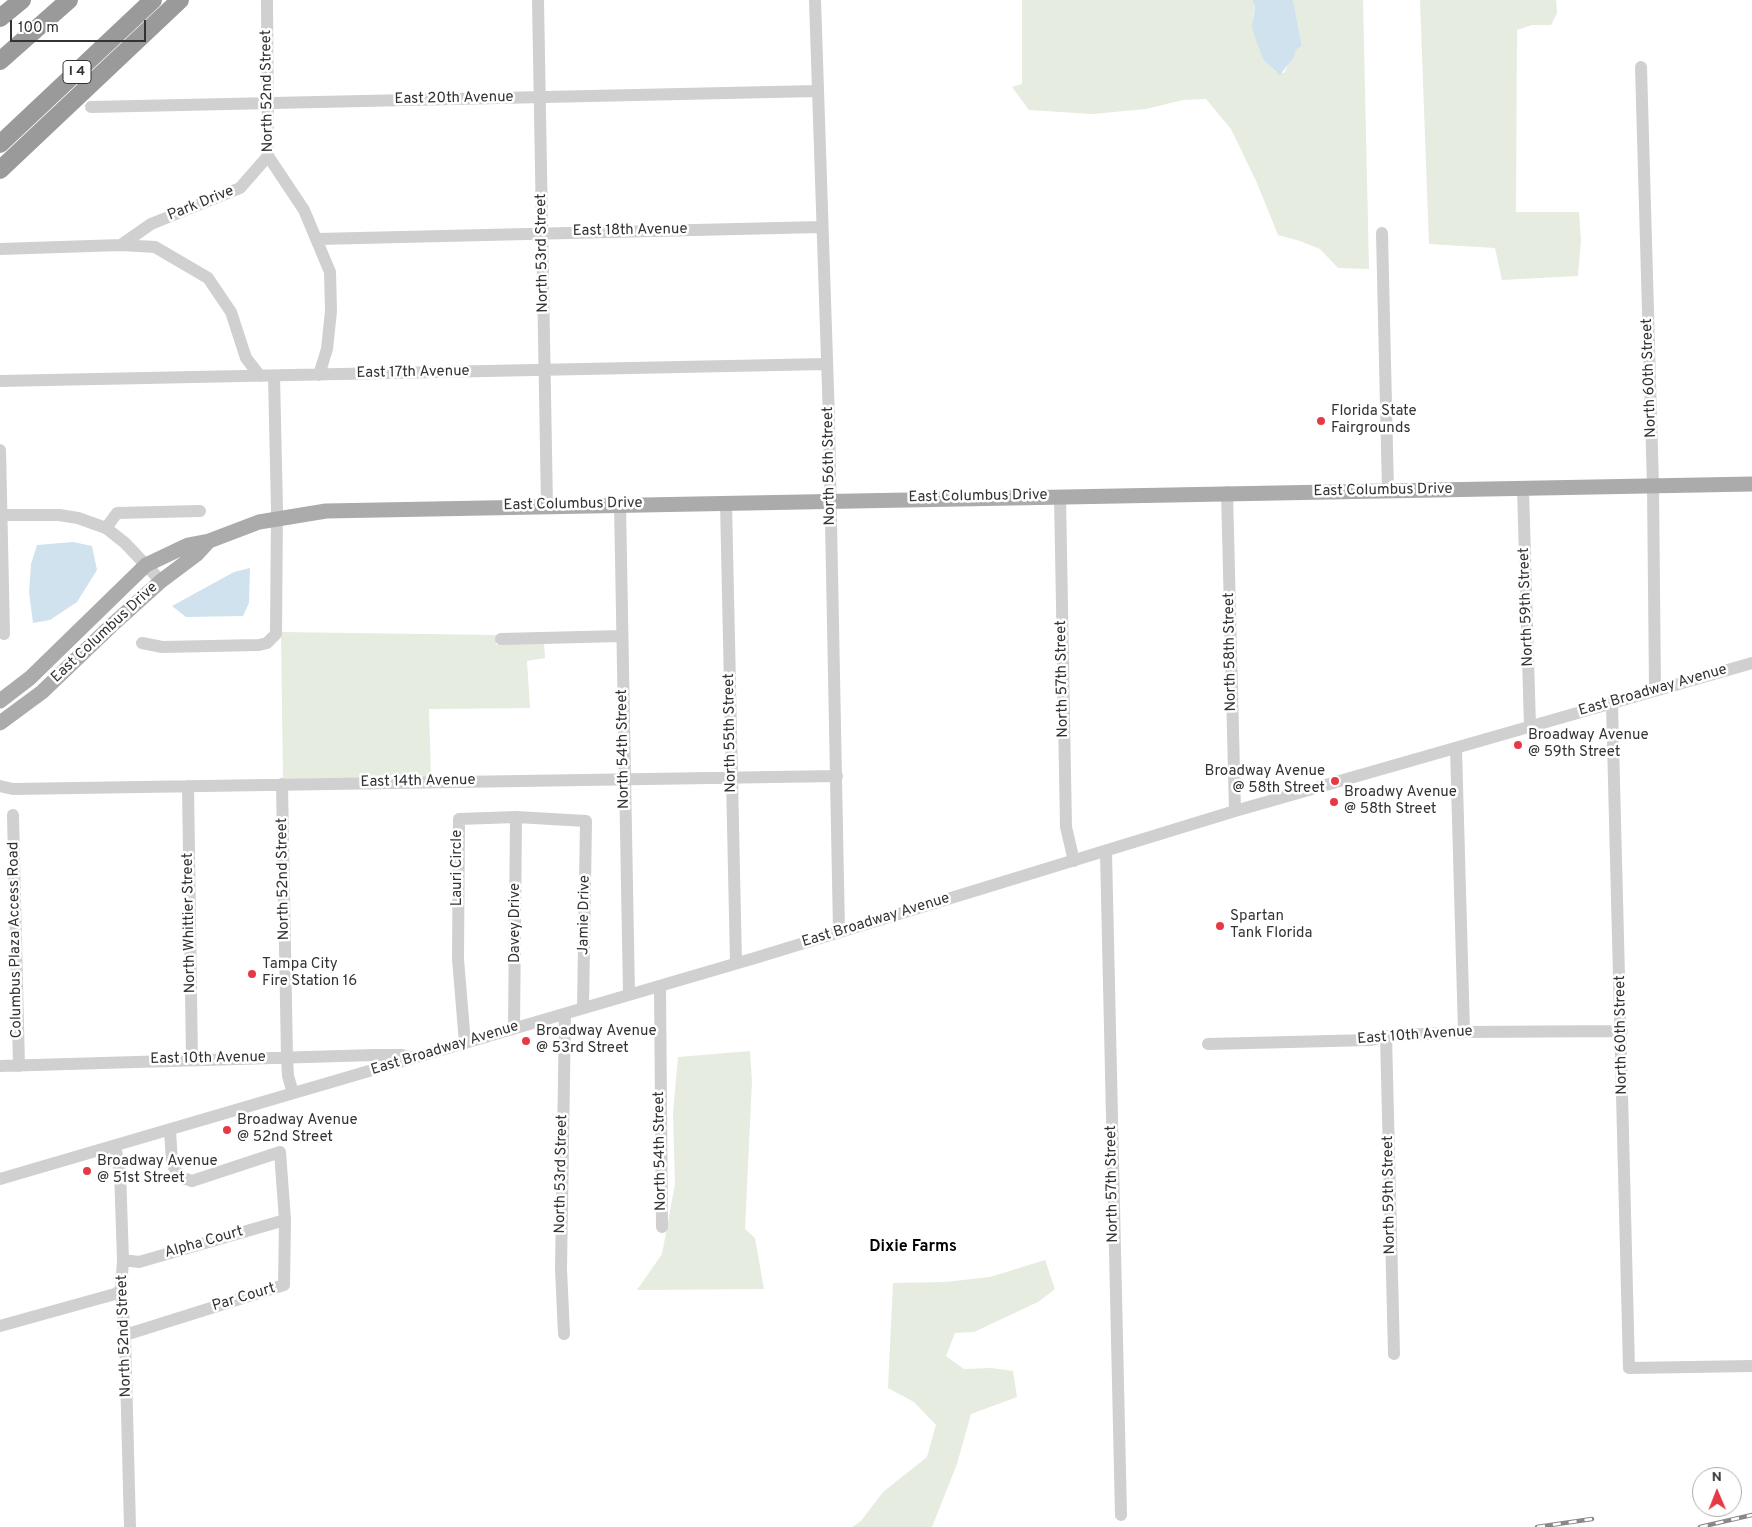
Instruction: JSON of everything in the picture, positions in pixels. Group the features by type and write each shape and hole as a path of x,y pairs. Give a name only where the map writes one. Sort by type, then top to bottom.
{"highway":[{"path":"0,18 22,0"},
{"path":"0,61 69,0"},
{"name":"I 4","path":"0,144 153,0"},
{"path":"0,170 180,0"}],"main road":[{"name":"East Columbus Drive","path":"0,701 30,678 146,565 188,545 208,541 240,528 277,518 345,510 547,505 1752,484"},
{"name":"East Columbus Drive","path":"0,723 42,692 161,581 184,564 208,541"}],"street":[{"name":"North 52nd Street","path":"267,0 268,156 304,210 318,239 330,272 331,311 327,349 319,375"},
{"name":"North 53rd Street","path":"538,0 547,505"},
{"name":"North 56th Street","path":"815,0 831,500 839,931"},
{"name":"North 60th Street","path":"1641,67 1653,486 1655,690"},
{"name":"East 20th Avenue","path":"91,107 817,91"},
{"name":"Park Drive","path":"122,245 151,224 240,188 268,156"},
{"name":"Park Drive","path":"151,224 155,247"},
{"name":"East 18th Avenue","path":"318,239 821,227"},
{"path":"1382,233 1388,491"},
{"path":"0,249 122,245 155,247 208,278 231,312 246,358 260,376"},
{"name":"East 17th Avenue","path":"0,381 826,364"},
{"path":"142,643 162,647 259,645 273,639 277,625 274,376"},
{"path":"0,450 4,634"},
{"name":"North 59th Street","path":"1523,489 1530,726"},
{"name":"North 58th Street","path":"1227,492 1235,811"},
{"name":"North 57th Street","path":"1060,496 1066,827 1074,861"},
{"name":"North 55th Street","path":"726,502 736,963"},
{"name":"North 54th Street","path":"620,504 629,994"},
{"path":"106,528 117,513 200,511"},
{"path":"1,515 59,515 78,518 106,528 125,543 161,581"},
{"path":"500,639 622,636"},
{"name":"East Broadway Avenue","path":"0,1179 660,986 1106,852 1235,811 1752,663"},
{"name":"North 60th Street","path":"1612,703 1622,1031 1629,1368 1752,1366"},
{"path":"1456,749 1464,1032"},
{"name":"East 14th Avenue","path":"0,786 13,789 837,776"},
{"name":"North 52nd Street","path":"282,784 287,1057 288,1076 293,1093"},
{"name":"North Whittier Street","path":"188,786 192,1060"},
{"name":"Columbus Plaza Access Road","path":"13,815 19,1066"},
{"name":"Lauri Circle","path":"465,1043 458,959 459,819 516,818 586,821"},
{"name":"Davey Drive","path":"514,1028 516,818"},
{"name":"Jamie Drive","path":"583,1008 586,821"},
{"name":"North 57th Street","path":"1106,852 1121,1515"},
{"name":"North 54th Street","path":"660,986 662,1227"},
{"name":"North 53rd Street","path":"564,1334 561,1269 565,1014"},
{"name":"East 10th Avenue","path":"1208,1044 1372,1040 1386,1036 1464,1032 1622,1031"},
{"name":"North 59th Street","path":"1386,1036 1394,1354"},
{"name":"East 10th Avenue","path":"0,1066 287,1057 402,1055 416,1058"},
{"name":"Par Court","path":"125,1335 284,1285 285,1220 280,1152 192,1181 184,1178 176,1171 172,1163 170,1130"},
{"name":"North 52nd Street","path":"115,1146 120,1171 123,1260 121,1290 125,1335 130,1527"},
{"name":"Alpha Court","path":"123,1260 138,1262 285,1220"},
{"path":"0,1326 114,1294 121,1290"}],"shaded area":[{"path":"1022,0 1252,0 1255,7 1253,16 1264,61 1276,72 1284,73 1296,50 1302,46 1293,0 1363,0 1369,269 1338,268 1320,249 1278,235 1257,183 1231,129 1206,99 1183,100 1146,109 1093,114 1029,110 1012,87 1022,84"},
{"path":"1420,0 1556,0 1557,13 1551,25 1532,25 1517,30 1516,212 1579,212 1581,240 1578,276 1502,280 1495,248 1429,244"},
{"path":"281,632 496,635 496,644 544,643 545,658 527,661 530,708 429,709 431,777 283,779"},
{"path":"750,1051 752,1081 745,1229 755,1238 764,1289 637,1290 662,1254 675,1184 673,1112 678,1057"},
{"path":"1045,1260 1055,1289 1038,1302 974,1332 955,1333 946,1356 964,1369 991,1368 1013,1371 1017,1397 971,1414 957,1464 932,1527 852,1527 861,1521 883,1492 927,1457 936,1425 914,1402 888,1388 893,1283 946,1282 990,1277"}],"water":[{"path":"1252,0 1293,0 1302,46 1296,50 1294,57 1280,75 1264,61 1256,40 1252,27 1255,7"},
{"path":"73,542 92,546 97,570 77,602 50,620 33,623 29,592 31,564 37,545"},
{"path":"250,568 249,603 243,616 186,617 172,606 234,572"}],"railway":[{"path":"1700,1527 1752,1515"},
{"path":"1537,1527 1592,1519"}],"place":[{"name":"Florida State Fairgrounds","path":"1321,421"},
{"name":"Broadway Avenue @ 59th Street","path":"1518,745"},
{"name":"Broadway Avenue @ 58th Street","path":"1335,781"},
{"name":"Broadwy Avenue @ 58th Street","path":"1334,802"},
{"name":"Spartan Tank Florida","path":"1220,926"},
{"name":"Tampa City Fire Station 16","path":"252,974"},
{"name":"Broadway Avenue @ 53rd Street","path":"526,1041"},
{"name":"Broadway Avenue @ 52nd Street","path":"227,1130"},
{"name":"Broadway Avenue @ 51st Street","path":"87,1171"}],"district":[{"name":"Dixie Farms","path":"913,1248"}]}
